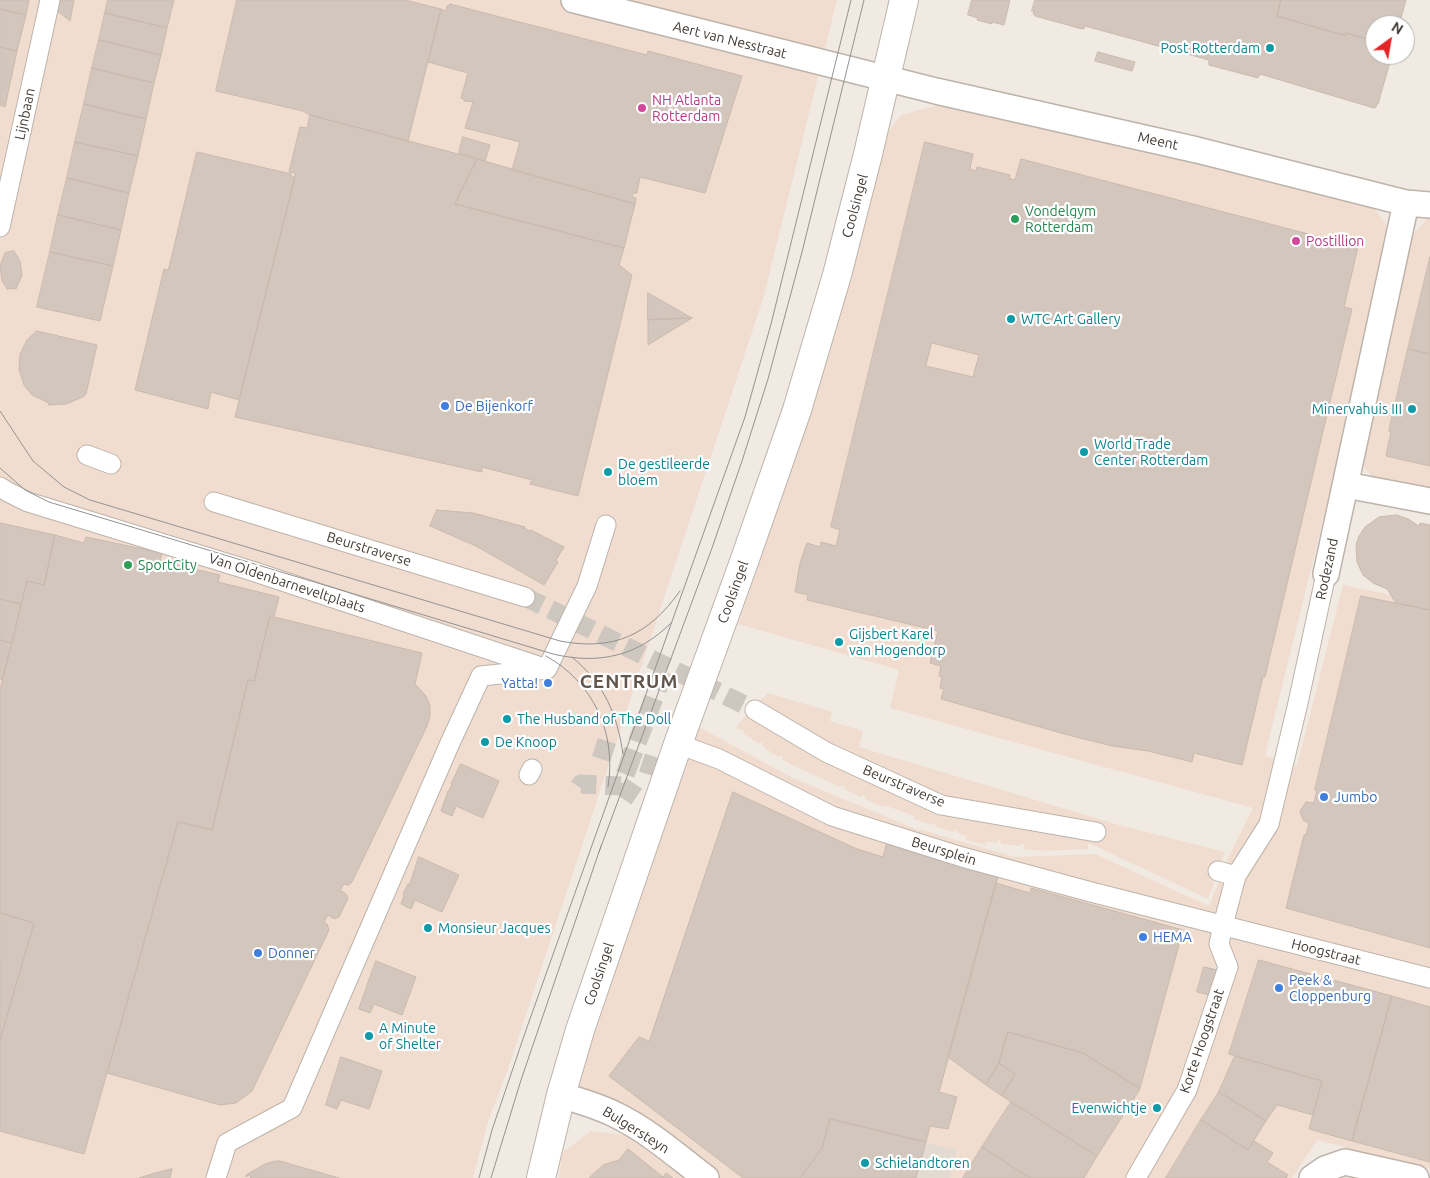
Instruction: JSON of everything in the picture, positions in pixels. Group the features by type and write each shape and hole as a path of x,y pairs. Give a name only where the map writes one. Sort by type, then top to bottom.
{"street":[{"name":"Lijnbaan","path":"0,228 50,0"},
{"name":"Aert van Nesstraat","path":"574,0 886,79"},
{"name":"Coolsingel","path":"541,1178 561,1095 580,1030 678,744 745,559 796,410 837,275 904,0"},
{"name":"Meent","path":"886,79 1197,150 1418,204"},
{"name":"Rodezand","path":"1223,925 1227,874 1269,824 1346,485 1418,204"},
{"path":"87,455 111,464"},
{"path":"1346,485 1430,501"},
{"name":"Van Oldenbarneveltplaats","path":"0,486 28,502 252,571 547,668"},
{"name":"Beurstraverse","path":"214,502 525,597"},
{"path":"216,1178 227,1143 292,1108 446,752 481,676 547,668 587,586 606,526"},
{"name":"Beurstraverse","path":"754,710 826,752 941,805 1096,832"},
{"name":"Beursplein","path":"678,744 719,759 832,816 962,858 1223,925"},
{"name":"Hoogstraat","path":"1223,925 1430,978"},
{"name":"Korte Hoogstraat","path":"1136,1178 1187,1090 1228,967 1219,944 1223,925"},
{"name":"Bulgersteyn","path":"561,1095 596,1106 616,1115 651,1136 706,1178"},
{"path":"1312,1178 1325,1169 1345,1162 1416,1178"}],"shaded area":[{"path":"0,0 837,0 764,296 508,1069 488,1122 473,1178 0,1178"},
{"path":"942,104 1196,160 1371,203 1393,235 1265,756 1297,766 1343,585 1430,603 1430,1169 1317,1140 1292,1178 950,1178 957,1150 830,1119 786,1178 710,1178 568,1094 697,726 793,778 911,827 1015,857 1095,854 1209,906 1230,854 1253,808 890,708 899,670 738,624 810,414 884,138 901,115"},
{"path":"1430,215 1430,494 1380,485 1361,464 1410,238"},
{"path":"768,693 832,712 830,721 863,731 859,747 1119,825 1225,852 1208,899 1091,844 1088,844 1088,849 1046,851 1024,849 1024,844 1020,844 1020,846 1001,844 1001,841 998,840 997,843 986,841 986,845 966,840 967,836 957,833 957,831 954,830 953,832 935,826 932,823 931,825 914,819 914,816 884,805 883,807 865,799 866,797 863,795 861,797 844,789 845,787 842,785 840,787 792,765 782,759 783,757 780,755 778,757 762,746 763,744 760,742 759,744 743,733 742,729 740,730 736,727"},
{"name":"Schielandtoren","path":"830,1119 957,1150 950,1178 786,1178"},
{"path":"591,1131 632,1136 685,1178 559,1178 562,1153"}],"building":[{"path":"0,0 29,0 26,15 0,9"},
{"path":"59,0 74,0 70,21 56,10"},
{"path":"108,0 174,0 167,28 105,13"},
{"path":"237,0 405,0 441,9 408,141 310,115 303,111 216,91"},
{"path":"972,0 1010,0 1004,25 977,20 978,18 968,15"},
{"name":"Post Rotterdam","path":"1035,0 1281,0 1277,16 1346,36 1346,33 1365,38 1365,65 1389,65 1378,104 1374,108 1260,74 1258,78 1209,65 1209,60 1085,26 1082,29 1035,16 1033,14 1034,11 1032,11"},
{"path":"1281,0 1406,0 1402,15 1365,15 1365,38 1346,33 1346,36 1277,16"},
{"path":"450,4 647,55 648,51 742,76 705,193 640,177 637,193 633,193 632,197 636,198 635,204 512,170 520,142 465,128 473,102 464,101 461,98 468,73 428,62 441,9 446,11 447,6"},
{"path":"0,9 26,15 17,51 0,47"},
{"path":"105,13 167,28 161,55 99,40"},
{"path":"99,40 161,55 154,83 92,68"},
{"path":"0,47 17,51 5,107 0,105"},
{"path":"1098,52 1135,62 1132,71 1095,61"},
{"path":"92,68 154,83 146,119 84,104"},
{"path":"84,104 146,119 138,156 75,142"},
{"path":"310,115 477,159 455,204 624,248 619,265 632,275 578,496 530,484 532,480 482,467 482,472 235,417 295,177 295,173 289,172 300,127 307,128"},
{"path":"463,137 490,145 485,161 459,153"},
{"path":"75,142 138,156 129,193 67,178"},
{"name":"World Trade Center Rotterdam","path":"925,142 973,154 970,169 976,171 977,167 1010,175 1009,178 1015,180 1021,159 1358,247 1344,307 1352,309 1265,677 1263,677 1242,765 1194,753 1192,762 1148,751 1112,746 941,699 944,689 940,688 942,677 939,676 941,666 930,663 938,631 807,600 808,595 795,592 800,563 807,543 820,547 821,542 836,546 840,530 831,527","holes":["932,343 979,355 973,377 926,366"]},
{"path":"197,152 291,174 291,176 295,177 239,400 211,392 208,409 135,390 164,269 168,270"},
{"path":"477,159 635,204 624,248 455,204"},
{"path":"67,178 129,193 121,230 58,215"},
{"path":"58,215 121,230 113,266 50,252"},
{"path":"14,251 20,261 22,275 16,289 8,288 8,290 2,281 0,266 5,253"},
{"path":"50,252 113,266 100,321 37,307"},
{"path":"1430,257 1430,354 1408,349"},
{"path":"648,293 692,318 648,320"},
{"path":"692,318 648,345 648,320"},
{"path":"37,331 97,345 86,394 83,397 66,404 48,405 49,403 32,395 24,385 19,369 20,354 27,340"},
{"name":"Minervahuis III","path":"1408,349 1430,354 1430,466 1386,456 1391,431 1389,431"},
{"path":"437,510 473,513 525,527 564,547 556,560 558,562 544,585 476,546 430,526"},
{"path":"1397,515 1419,526 1420,523 1430,525 1430,610 1396,603 1387,589 1373,583 1363,575 1357,562 1356,545 1365,527 1379,517"},
{"path":"0,523 55,535 44,585 27,581 21,604 0,599"},
{"path":"55,535 84,543 86,537 162,553 160,561 220,575 218,582 279,597 274,616 270,616 254,681 248,680 212,830 178,822 84,1154 0,1131 0,1040 34,923 0,913 0,690 27,581 44,585"},
{"path":"1361,596 1430,610 1430,948 1286,908 1304,835 1306,835 1309,823 1303,820 1300,811 1306,802 1314,803 1317,790 1315,790"},
{"path":"0,599 21,604 12,643 0,640"},
{"path":"270,616 422,653 415,684 426,696 430,706 430,716 427,726 352,882 349,885 344,884 340,890 348,898 339,917 334,919 328,915 324,922 329,930 252,1091 236,1103 220,1105 107,1073 178,822 212,830 248,680 254,681"},
{"path":"0,640 12,643 2,680 0,679"},
{"path":"461,764 499,781 483,818 456,806 452,816 441,811"},
{"path":"733,792 857,849 883,857 888,838 999,873 939,1092 957,1097 948,1129 930,1126 926,1142 830,1119 822,1148 800,1178 743,1178 609,1076 639,1037 649,1041"},
{"path":"419,857 459,875 442,912 415,900 411,909 401,904 403,894 409,885"},
{"path":"996,883 1030,893 1031,888 1183,930 1140,1088 1083,1053 1008,1032 999,1063 986,1085 948,1057"},
{"path":"0,913 34,923 0,1040"},
{"path":"1259,960 1392,996 1352,1141 1309,1129 1322,1081 1229,1054"},
{"path":"376,961 416,977 402,1015 374,1004 370,1013 359,1009"},
{"path":"1204,967 1217,970 1210,995 1197,992"},
{"path":"1392,996 1430,1007 1430,1162 1352,1141"},
{"path":"1008,1032 1083,1053 1140,1089 1097,1156 1002,1096 1015,1074 999,1063"},
{"path":"1235,1056 1322,1081 1313,1115 1277,1105 1266,1121 1219,1092"},
{"path":"341,1057 382,1071 369,1109 341,1100 337,1109 326,1105"},
{"path":"999,1063 1015,1074 1002,1096 986,1085"},
{"path":"1219,1092 1266,1121 1248,1150 1201,1120"},
{"path":"1011,1102 1097,1156 1084,1178 1030,1178 982,1147"},
{"name":"Schielandtoren","path":"830,1119 926,1142 916,1178 800,1178 822,1148"},
{"path":"1201,1120 1248,1150 1254,1141 1273,1153 1267,1162 1288,1175 1286,1178 1166,1178"},
{"path":"982,1147 1030,1178 963,1178"},
{"path":"628,1149 663,1177 666,1173 673,1178 589,1178 603,1165 619,1160"},
{"path":"276,1161 339,1178 251,1178 249,1175 246,1177 246,1175 265,1164"},
{"path":"172,1169 170,1178 139,1178 152,1174"}],"tunnel":[{"path":"525,597 755,710"},
{"path":"595,747 631,759 666,666"},
{"path":"579,787 581,784 621,786 631,759 668,771"},
{"path":"621,786 655,809 655,812"}],"tram line":[{"path":"479,1178 492,1130 526,1030 745,417 771,324 851,0"},
{"path":"599,852 712,548 768,379 802,252 864,0"},
{"path":"0,411 33,461 64,487 90,500 560,641 597,644 628,637 655,619 680,591"},
{"path":"0,468 25,490 49,502 553,654 586,658 602,658 617,655 645,643 671,623"},
{"path":"546,656 563,667 577,680 589,695 598,711 609,747 608,787"},
{"path":"572,657 593,678 607,700 617,725 623,754"},
{"path":"491,1178 521,1080 601,846"}],"place":[{"name":"Post Rotterdam","path":"1270,48"},
{"name":"NH Atlanta Rotterdam","path":"642,108"},
{"name":"Vondelgym Rotterdam","path":"1015,219"},
{"name":"Postillion","path":"1296,241"},
{"name":"WTC Art Gallery","path":"1011,319"},
{"name":"De Bijenkorf","path":"445,406"},
{"name":"Minervahuis III","path":"1412,409"},
{"name":"World Trade Center Rotterdam","path":"1084,452"},
{"name":"De gestileerde bloem","path":"608,472"},
{"name":"SportCity","path":"128,565"},
{"name":"Gijsbert Karel van Hogendorp","path":"839,642"},
{"name":"Yatta!","path":"548,683"},
{"name":"The Husband of The Doll","path":"507,719"},
{"name":"De Knoop","path":"485,742"},
{"name":"Jumbo","path":"1324,797"},
{"name":"Monsieur Jacques","path":"428,928"},
{"name":"HEMA","path":"1143,937"},
{"name":"Donner","path":"258,953"},
{"name":"Peek & Cloppenburg","path":"1279,988"},
{"name":"A Minute of Shelter","path":"369,1036"},
{"name":"Evenwichtje","path":"1157,1108"},
{"name":"Schielandtoren","path":"865,1163"}],"district":[{"name":"CENTRUM","path":"629,682"}]}
